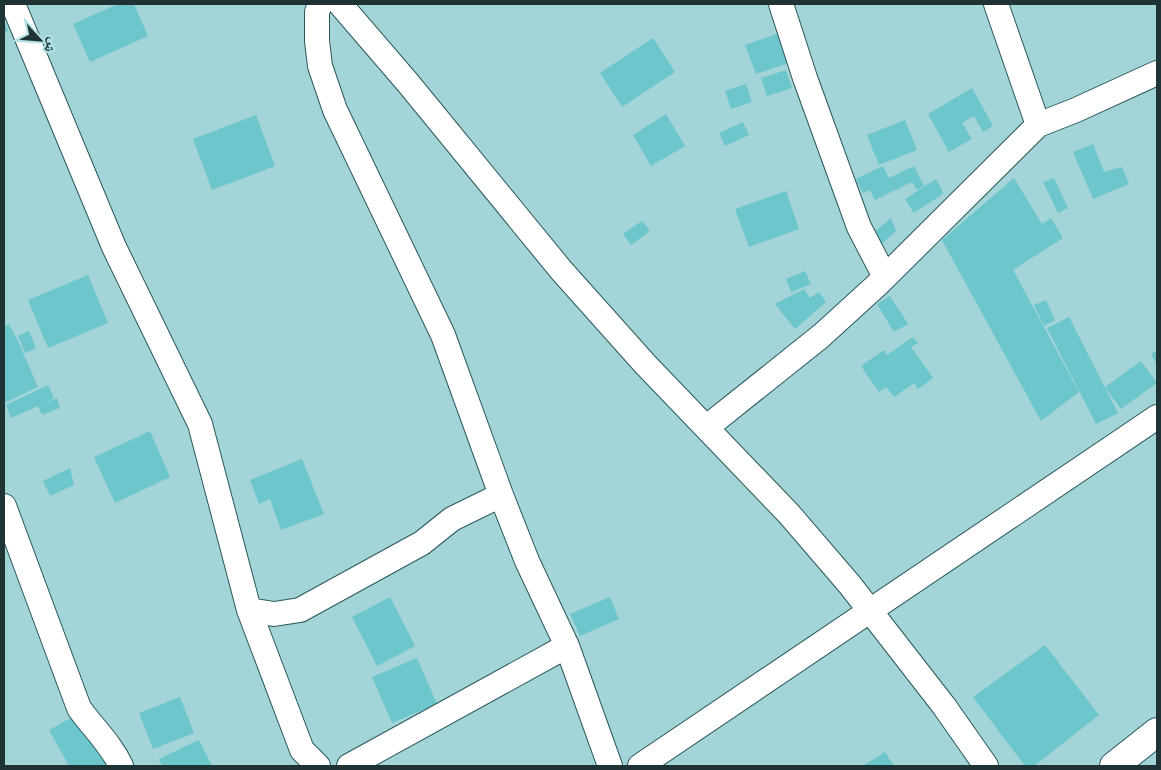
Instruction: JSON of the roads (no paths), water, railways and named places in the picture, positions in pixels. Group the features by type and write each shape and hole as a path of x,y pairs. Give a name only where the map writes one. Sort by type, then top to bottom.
{"street":[{"path":"13,4 114,247 200,424 250,610 302,750 318,766"},
{"path":"320,4 317,41 320,66 335,110 443,335 501,495 527,561 567,646 610,766"},
{"path":"340,4 408,83 561,270 645,364 789,514 850,585 944,706 986,766"},
{"path":"781,4 858,227 885,277"},
{"path":"996,4 1038,125"},
{"path":"706,427 821,336 885,277 1038,125 1157,73"},
{"path":"640,766 1157,417"},
{"path":"250,610 274,614 300,610 422,544 452,519 501,495"},
{"path":"4,506 79,708 92,727 106,740 121,766"},
{"path":"349,766 567,646"},
{"path":"1114,766 1157,732"}]}
